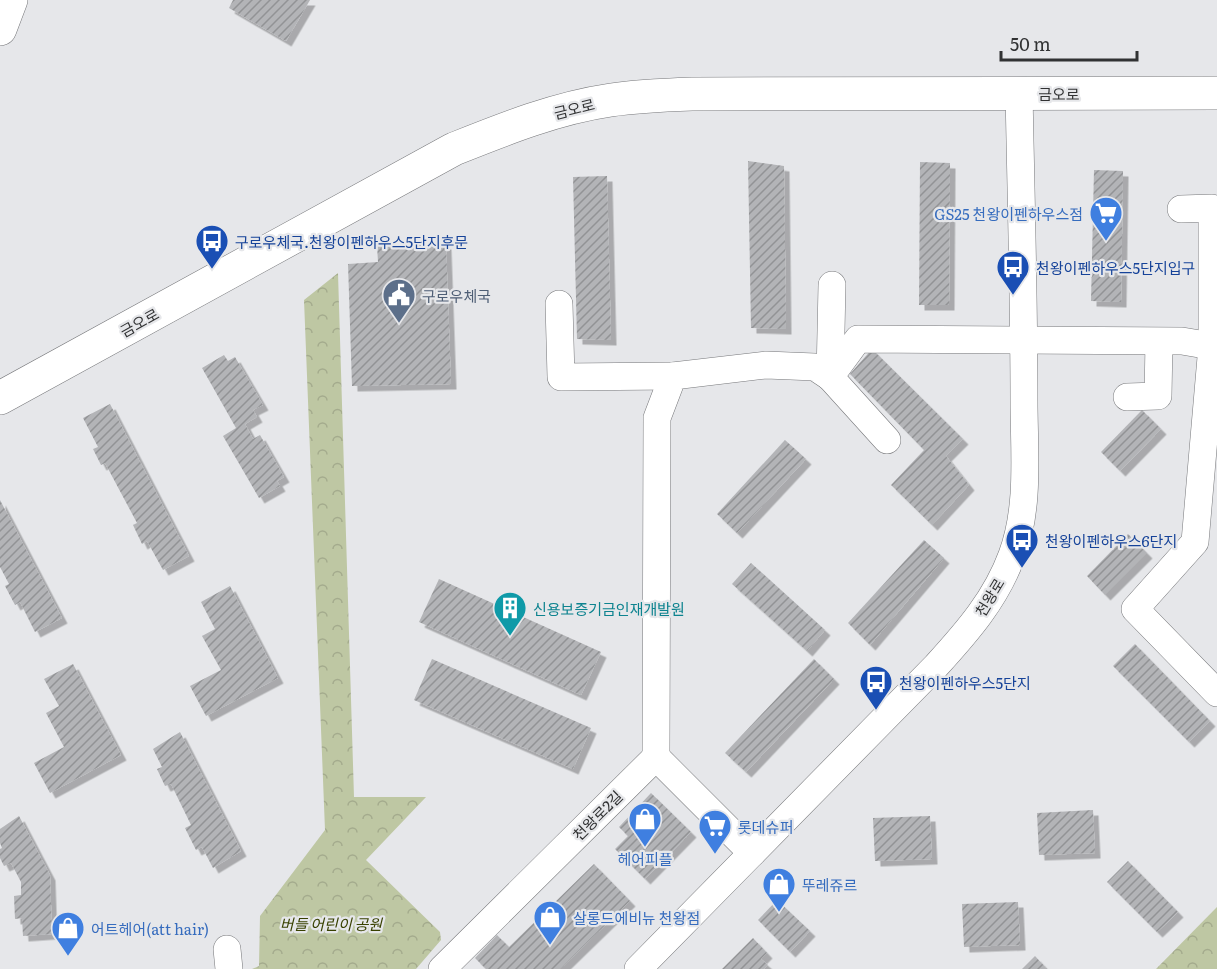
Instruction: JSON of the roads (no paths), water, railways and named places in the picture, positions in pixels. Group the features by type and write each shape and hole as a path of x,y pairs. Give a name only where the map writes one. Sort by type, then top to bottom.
{"main road":[{"path":"0,29 11,0"},
{"name":"금오로","path":"0,398 454,149 536,118 611,100 649,96 1019,92 1217,93"}],"street":[{"name":"천왕로","path":"638,969 950,651 983,611 999,585 1012,554 1020,524 1023,492 1024,340 1019,92"},
{"path":"1181,208 1212,208 1214,346 1195,542 1135,609 1217,693"},
{"path":"830,377 832,285"},
{"path":"559,304 561,377 673,376 766,365 815,367 830,377 887,440"},
{"path":"830,377 858,339 1182,341 1214,346"},
{"path":"1127,397 1158,396 1159,342"},
{"path":"673,376 657,418 656,757 752,852"},
{"name":"천왕로2길","path":"442,969 656,757"}],"place":[{"name":"GS25 천왕이펜하우스점","path":"1106,242"},
{"name":"구로우체국.천왕이펜하우스5단지후문","path":"212,270"},
{"name":"천왕이펜하우스5단지입구","path":"1013,296"},
{"name":"구로우체국","path":"399,324"},
{"name":"천왕이펜하우스6단지","path":"1022,569"},
{"name":"신용보증기금인재개발원","path":"510,637"},
{"name":"천왕이펜하우스5단지","path":"876,711"},
{"name":"헤어피플","path":"645,848"},
{"name":"롯데슈퍼","path":"715,855"},
{"name":"뚜레쥬르","path":"779,913"},
{"name":"살롱드에비뉴 천왕점","path":"550,946"},
{"name":"어트헤어(att hair)","path":"68,957"}],"park label":[{"name":"버들 어린이 공원","path":"331,923"}]}
